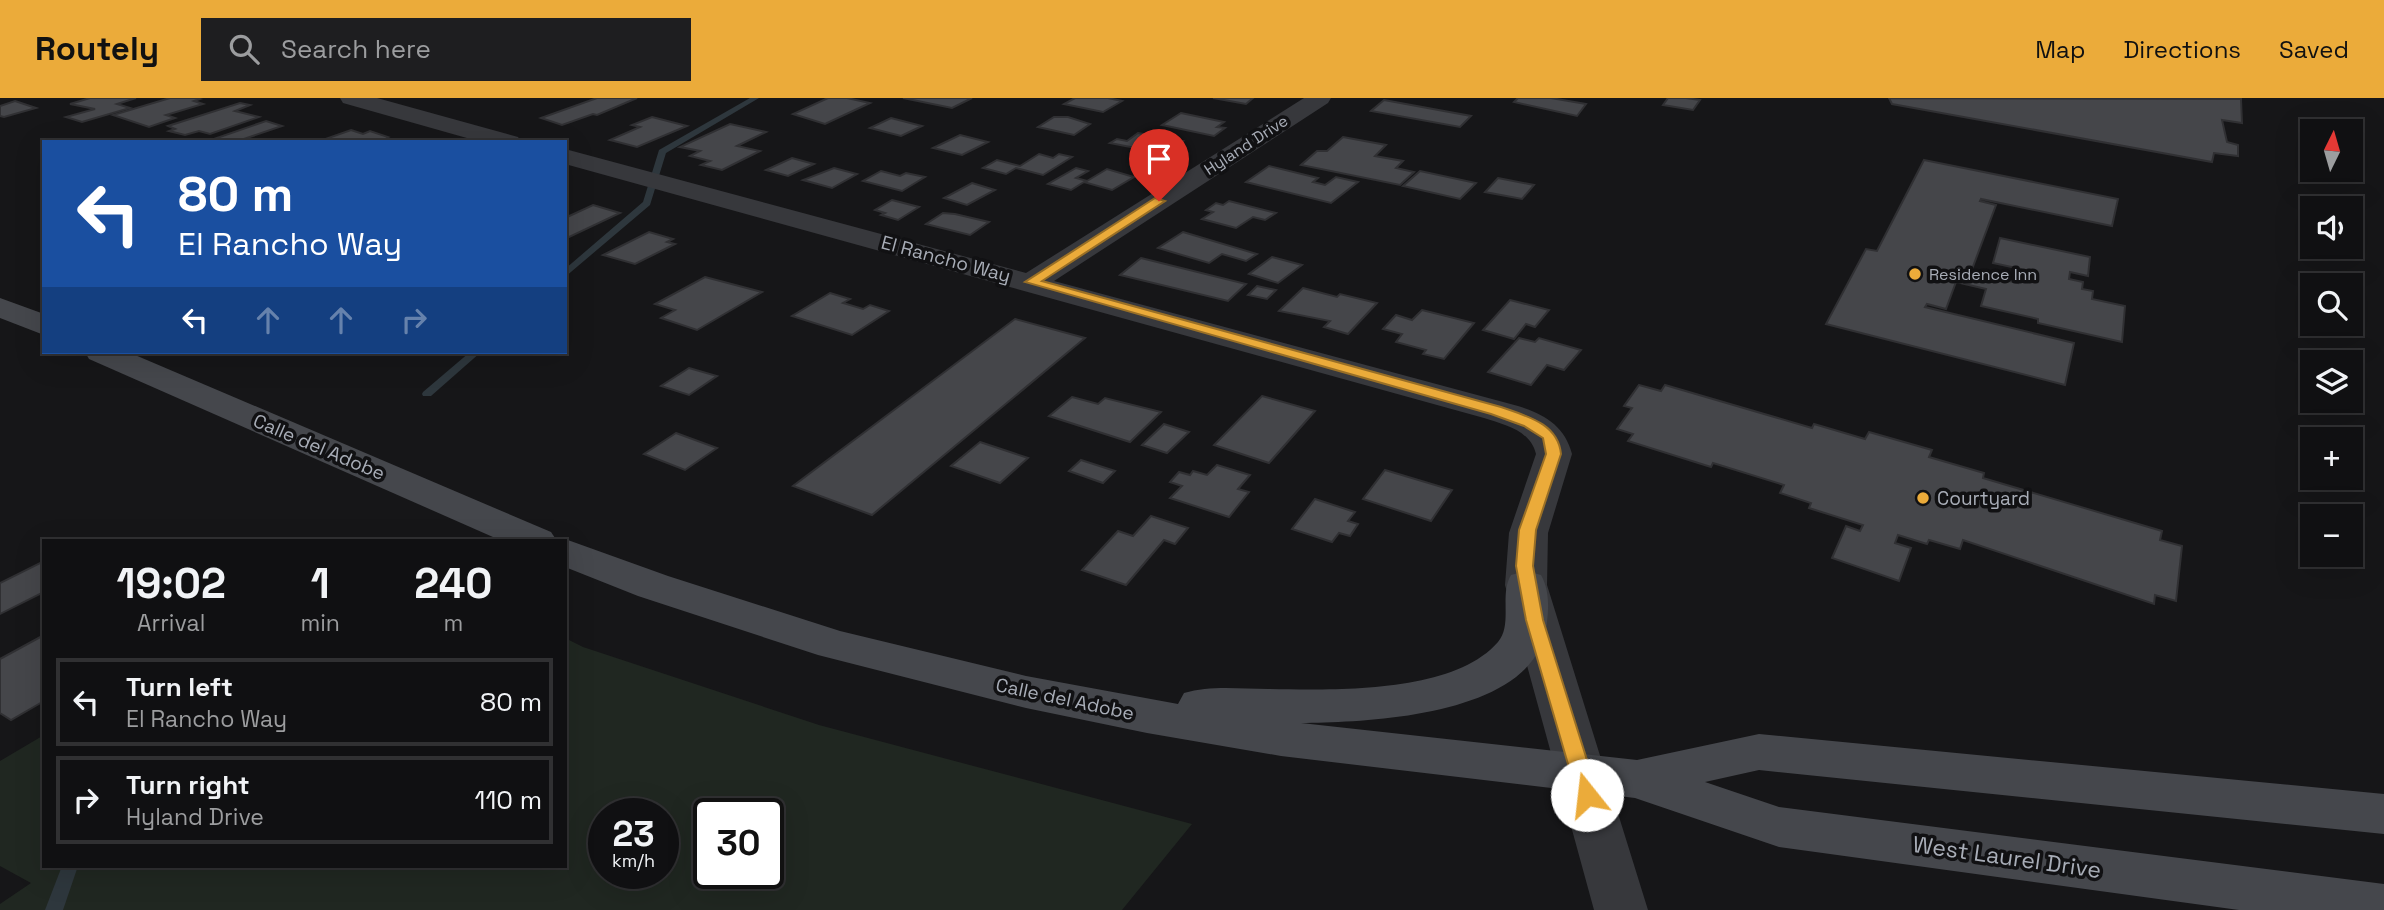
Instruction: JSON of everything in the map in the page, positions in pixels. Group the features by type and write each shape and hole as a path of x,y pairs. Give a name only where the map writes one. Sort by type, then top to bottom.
{"street":[{"path":"351,98 475,138"},
{"name":"Hyland Drive","path":"1032,282 1320,98"},
{"path":"401,112 437,100"},
{"name":"El Rancho Way","path":"567,157 1496,411 1541,429 1553,443 1554,454 1527,530 1524,549 1526,585 1621,910"},
{"path":"0,307 42,325"},
{"name":"Calle del Adobe","path":"106,354 532,539"},
{"name":"Calle del Adobe","path":"567,553 653,586 834,644 1026,692 1281,738 1581,774"},
{"path":"1026,692 1188,705 1257,706 1331,705 1429,695 1488,676 1511,657 1525,633 1526,585"},
{"name":"West Laurel Drive","path":"1637,779 1759,752 2384,814"},
{"name":"West Laurel Drive","path":"1581,774 1637,779 1779,827 2384,907"}],"shaded area":[{"path":"567,639 583,647 819,725 1192,824 1122,910 0,910 0,904 31,883 0,866 0,761 42,736 42,868 567,868"}],"building":[{"path":"90,98 136,98 117,104 130,108 82,122 66,117 95,109 70,104"},
{"path":"170,98 197,98 200,99 194,101 203,104 166,115 175,118 149,127 113,115"},
{"path":"597,98 637,98 597,115 562,125 541,118"},
{"path":"828,98 847,98 870,103 825,124 793,114"},
{"path":"903,98 972,98 952,108"},
{"path":"1075,98 1108,98 1122,101 1103,112 1064,104"},
{"path":"1213,98 1253,98 1246,104"},
{"path":"1518,98 1551,98 1586,104 1577,116 1514,102"},
{"path":"1668,98 1700,100 1693,110 1663,105"},
{"path":"1889,98 2241,99 2242,123 2222,120 2227,142 2238,145 2238,156 2214,153 2212,162 1892,104"},
{"path":"1384,100 1471,116 1460,127 1371,111"},
{"path":"15,101 36,108 0,116 0,106"},
{"path":"240,103 250,105 235,111 259,117 210,134 199,131 185,135 169,131 175,129 168,126"},
{"path":"1181,113 1224,122 1217,127 1225,128 1214,136 1162,125"},
{"path":"652,117 687,126 637,147 610,140 640,127 632,125"},
{"path":"1054,117 1068,117 1090,124 1074,135 1038,127"},
{"path":"891,118 922,126 901,136 870,128"},
{"path":"266,121 282,126 241,140 214,139"},
{"path":"730,124 766,132 737,146 760,151 722,170 701,165 710,161 690,156 700,151 680,147"},
{"path":"351,130 363,134 370,131 388,137 383,139 388,140 323,140"},
{"path":"1138,133 1183,141 1166,154 1110,143 1117,139 1127,141"},
{"path":"960,135 988,142 962,155 933,148"},
{"path":"1343,137 1386,145 1375,156 1403,161 1396,168 1414,172 1400,185 1301,165 1317,151 1327,151"},
{"path":"1039,154 1053,158 1059,154 1072,157 1043,175 1016,168 1006,174 983,168 997,160 1020,166"},
{"path":"792,158 814,164 788,176 766,170"},
{"name":"Residence Inn","path":"1924,160 2118,199 2112,226 1981,199 1980,201 1996,205 1971,272 2018,283 2021,269 1993,263 2000,238 2090,257 2088,276 2070,272 2069,279 2083,282 2082,289 2093,291 2092,299 2125,306 2122,342 2038,323 2038,319 1981,306 1986,289 1956,282 1946,309 1927,304 1925,307 2074,343 2065,385 1826,324 1866,249 1877,251"},
{"path":"1269,166 1318,178 1313,182 1325,185 1336,177 1358,182 1331,203 1246,182"},
{"path":"834,168 857,174 832,188 803,180"},
{"path":"1076,168 1088,171 1076,178 1087,181 1107,169 1134,177 1112,190 1084,182 1071,190 1048,184"},
{"path":"881,171 900,176 906,173 925,177 902,191 863,181"},
{"path":"1420,171 1476,183 1460,199 1403,186"},
{"path":"1498,178 1534,185 1522,199 1485,192"},
{"path":"972,183 995,190 967,205 944,198"},
{"path":"892,200 919,207 898,220 881,215 885,213 875,210"},
{"path":"1229,201 1276,213 1265,220 1253,217 1236,228 1202,219 1213,212 1206,210 1216,203 1223,205"},
{"path":"593,205 620,213 567,238 567,217"},
{"path":"943,213 989,222 970,235 926,224"},
{"path":"649,232 673,239 667,242 675,244 635,264 603,255"},
{"path":"1183,232 1257,254 1246,261 1222,254 1209,263 1158,248"},
{"path":"1272,257 1302,265 1278,283 1249,274"},
{"path":"1141,258 1246,284 1228,301 1120,275"},
{"path":"705,277 762,292 697,330 661,318 675,310 655,304"},
{"path":"1257,286 1276,290 1267,299 1248,295"},
{"path":"1303,288 1377,303 1348,334 1324,327 1330,321 1279,311"},
{"path":"830,293 850,299 843,303 863,309 870,305 889,311 852,335 792,316"},
{"path":"1510,300 1549,310 1535,327 1526,324 1514,339 1483,330"},
{"path":"1422,310 1474,323 1444,359 1423,354 1426,350 1396,342 1402,334 1383,329 1396,315 1412,320"},
{"path":"1015,319 1085,338 872,515 793,486"},
{"path":"1519,338 1535,342 1539,338 1581,350 1564,370 1547,365 1531,385 1488,372"},
{"path":"689,368 717,376 689,395 661,386"},
{"name":"Courtyard","path":"1639,385 1661,391 1665,385 1812,428 1814,424 1865,439 1869,432 1932,450 1929,457 1984,473 1983,478 2162,531 2160,540 2182,546 2176,601 2155,595 2154,604 1963,540 1960,549 1929,540 1927,544 1898,535 1895,543 1911,548 1899,581 1832,558 1846,526 1860,531 1863,525 1809,508 1811,503 1780,493 1784,485 1713,463 1711,467 1628,441 1633,434 1617,429 1632,408 1624,406"},
{"path":"1262,396 1315,411 1269,463 1214,445"},
{"path":"1072,397 1098,404 1105,398 1161,412 1130,442 1049,416"},
{"path":"1164,424 1189,432 1167,453 1142,445"},
{"path":"676,433 717,448 685,470 644,454"},
{"path":"980,442 1028,458 1000,483 951,466"},
{"path":"1081,460 1115,471 1103,483 1069,471"},
{"path":"1217,465 1250,475 1238,489 1249,492 1229,517 1170,498 1182,486 1170,482 1179,472 1190,475 1193,471 1207,475"},
{"path":"1385,470 1452,490 1431,521 1363,499"},
{"path":"1315,499 1355,512 1348,521 1358,524 1350,536 1339,533 1332,542 1292,529"},
{"path":"1151,516 1188,528 1175,544 1164,540 1126,585 1082,570 1118,531 1133,536"},
{"path":"42,562 42,593 0,614 0,583"},
{"path":"42,636 42,702 11,720 0,713 0,659"}],"waterway":[{"path":"567,272 647,203 662,152 755,98"},
{"path":"427,394 474,354"},
{"path":"54,910 69,868"}],"place":[{"name":"Residence Inn","path":"1915,274"},
{"name":"Courtyard","path":"1923,498"}],"route":[{"path":"1159,201 1032,282 1514,416 1541,429 1548,436 1553,443 1554,454 1527,530 1524,549 1526,585 1587,795"}]}
